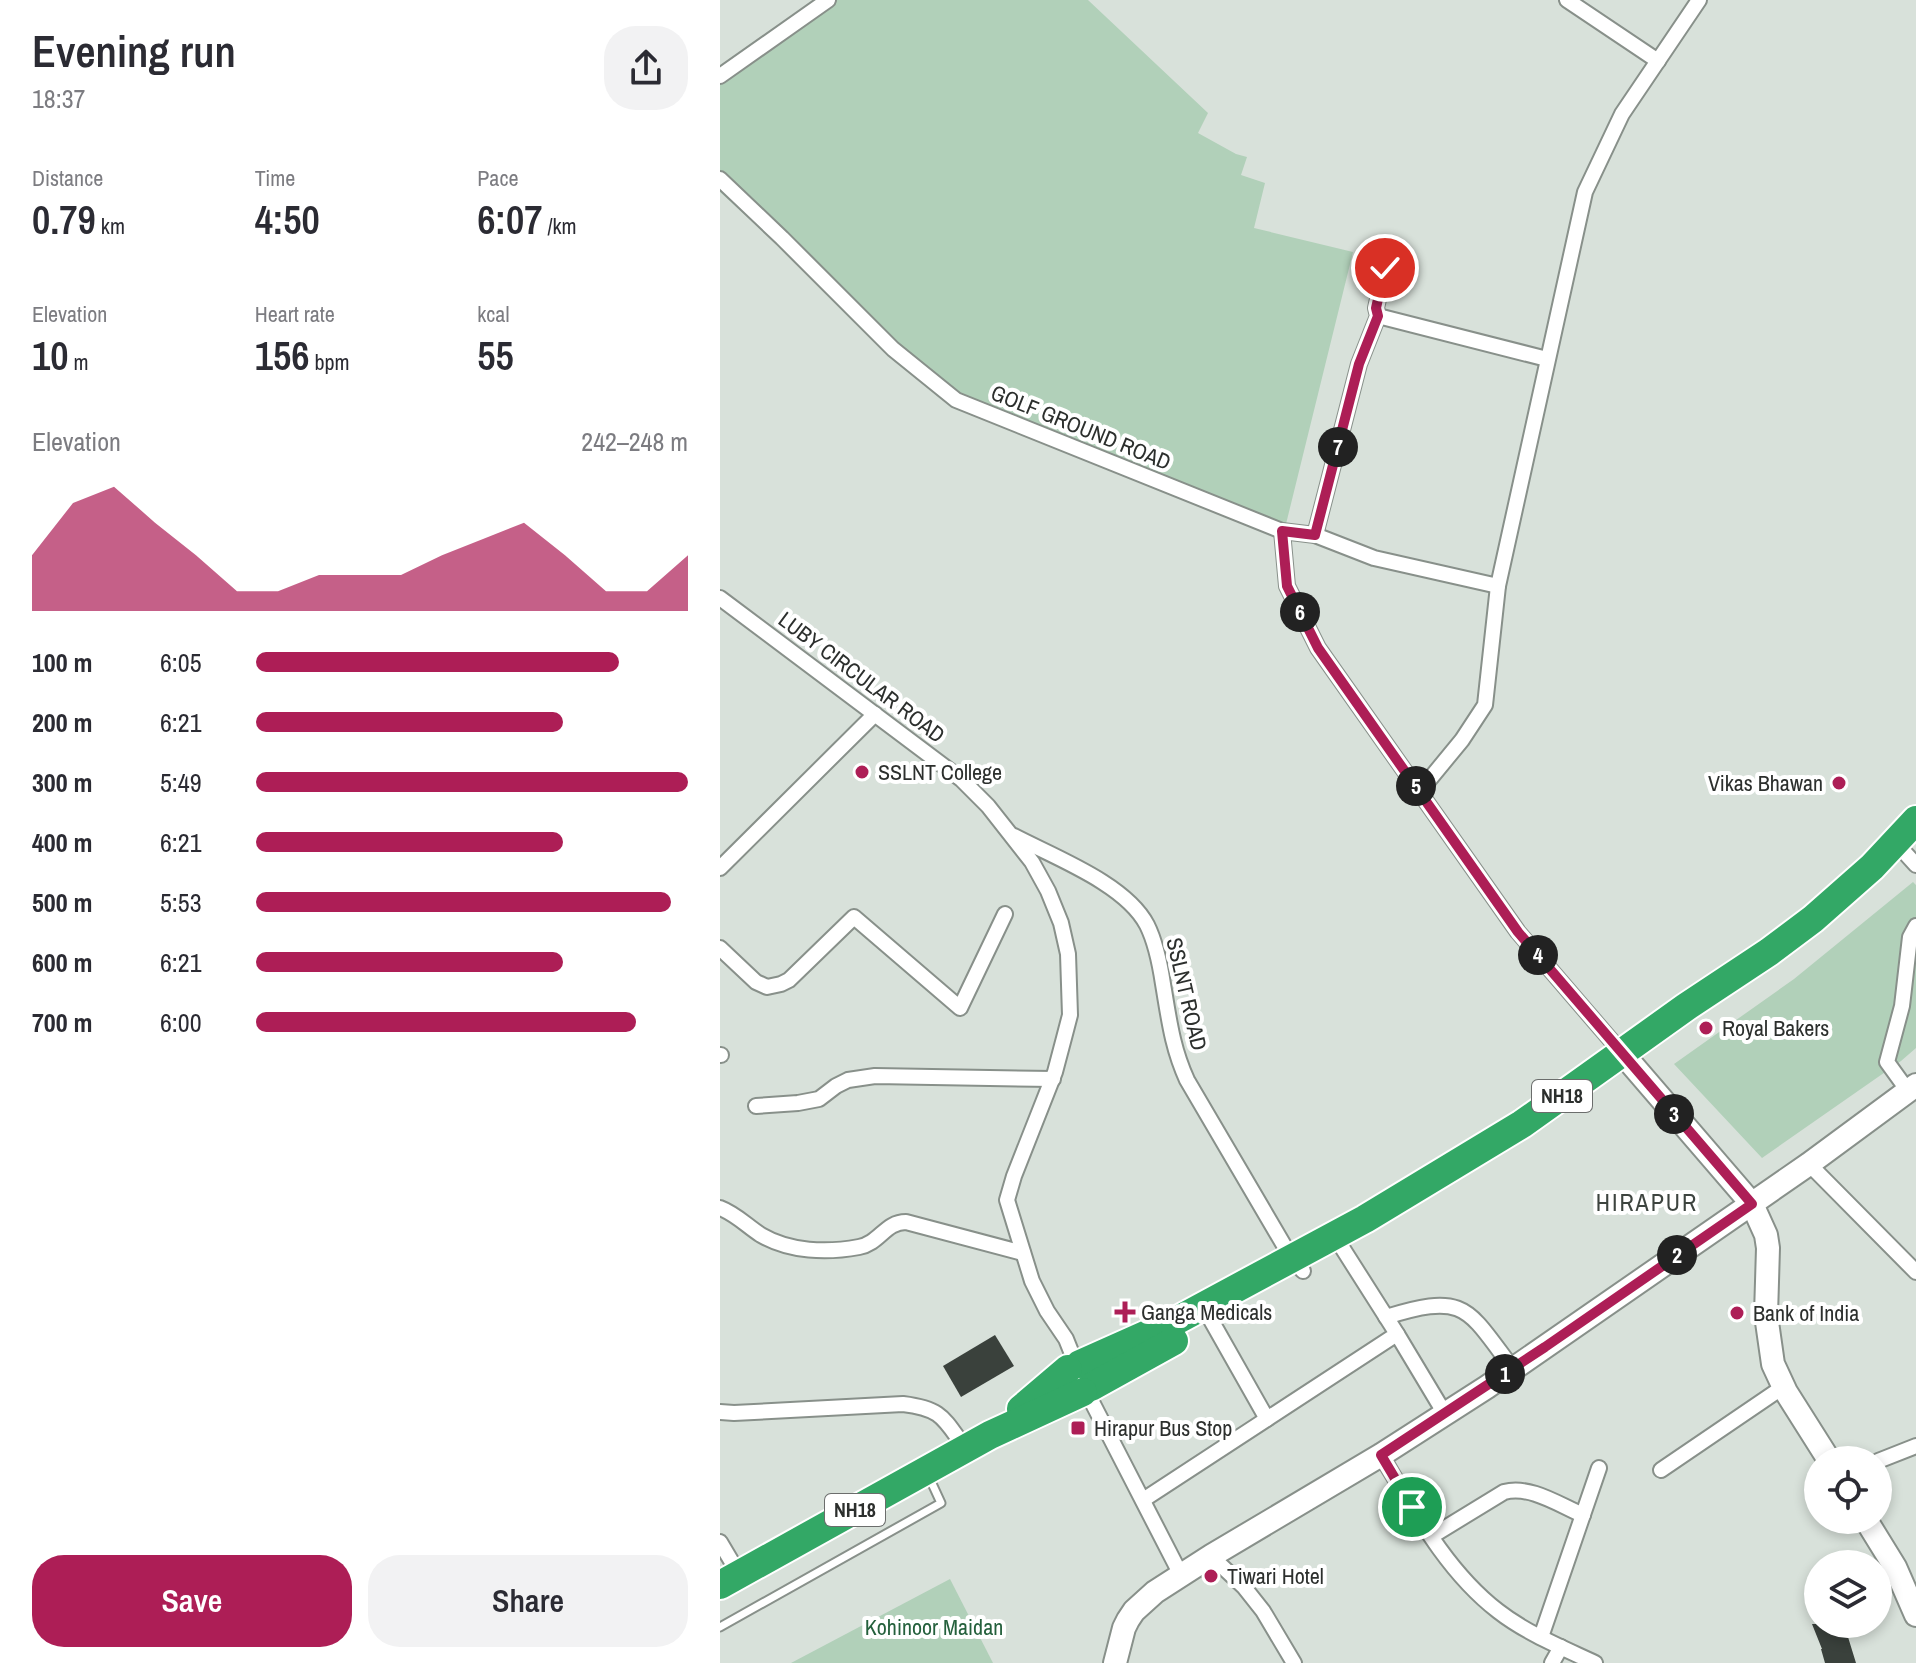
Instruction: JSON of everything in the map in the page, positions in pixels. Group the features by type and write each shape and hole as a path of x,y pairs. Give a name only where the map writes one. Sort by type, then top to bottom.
{"highway":[{"name":"NH18","path":"730,1580 978,1442 1172,1323 1298,1265 1343,1249 1507,1152 1813,919 1872,867 1916,820"},
{"name":"NH18","path":"1081,1378 1211,1320 1365,1219 1754,982 1850,908 1913,854"}],"street":[{"path":"720,76 828,0"},
{"path":"1567,0 1658,61"},
{"path":"1420,791 1462,740 1485,705 1498,586 1585,192 1622,114 1699,0"},
{"name":"GOLF GROUND ROAD","path":"720,179 893,349 956,400 1282,531 1315,535 1374,558 1498,586"},
{"path":"1315,535 1359,364 1378,316 1376,308 1385,268"},
{"path":"1378,316 1547,359"},
{"path":"1282,531 1287,586 1318,648 1518,932 1752,1204 1766,1235 1768,1248 1767,1331 1773,1364 1783,1387 1820,1446"},
{"path":"720,620 725,602"},
{"name":"LUBY CIRCULAR ROAD","path":"725,602 961,779 988,806 1032,862 1048,891 1061,923 1068,954 1070,1015 1053,1079 1007,1200 1032,1281 1066,1339 1093,1404 1181,1575"},
{"path":"720,868 875,714"},
{"name":"SSLNT ROAD","path":"1010,834 1115,889 1146,922 1164,986 1178,1062 1298,1265"},
{"path":"720,948 756,982 773,986 789,980 854,917 960,1008 1005,914"},
{"path":"1115,1663 1124,1628 1134,1611 1155,1592 1381,1455 1513,1369 1809,1164 1912,1088 1887,1062 1902,1006 1910,937 1916,926"},
{"path":"756,1106 819,1099 848,1080 875,1076 1053,1079"},
{"path":"1809,1164 1916,1272"},
{"path":"720,1208 761,1235 793,1248 812,1250 861,1246 873,1243 890,1225 906,1222 1023,1253"},
{"path":"1343,1249 1445,1414"},
{"path":"1386,1317 1436,1305 1456,1307 1473,1316 1513,1369"},
{"path":"1211,1320 1267,1419"},
{"path":"1143,1500 1397,1334"},
{"path":"1661,1470 1783,1387"},
{"path":"720,1412 903,1404 927,1407 978,1442"},
{"path":"1892,1455 1916,1446"},
{"path":"1381,1455 1412,1507 1464,1581 1500,1613 1595,1663"},
{"path":"1541,1637 1599,1468"},
{"path":"1432,1536 1504,1492 1513,1490 1538,1495 1583,1515"},
{"path":"1874,1534 1899,1575 1916,1615"},
{"path":"720,1542 730,1580"},
{"path":"1211,1556 1244,1587 1263,1611 1294,1663"},
{"path":"1552,1663 1561,1647"}],"lane":[{"path":"720,1627 941,1503 926,1471"}],"green space":[{"path":"826,0 1088,0 1208,113 1198,133 1247,157 1241,175 1265,183 1254,228 1353,252 1286,524 958,397 898,355 720,192 720,73"},
{"path":"1913,882 1916,885 1916,1048 1762,1158 1674,1064 1794,979"},
{"name":"Kohinoor Maidan","path":"950,1579 993,1663 791,1663"}],"building":[{"path":"995,1335 1014,1366 961,1397 943,1366"},
{"path":"1818,1638 1848,1638 1856,1663 1825,1663"}],"place":[{"name":"SSLNT College","path":"862,772"},
{"name":"Vikas Bhawan","path":"1839,783"},
{"name":"Royal Bakers","path":"1706,1028"},
{"name":"Ganga Medicals","path":"1125,1312"},
{"name":"Bank of India","path":"1737,1313"},
{"name":"Hirapur Bus Stop","path":"1078,1428"},
{"name":"Tiwari Hotel","path":"1211,1576"}],"district":[{"name":"HIRAPUR","path":"1647,1203"}],"route":[{"path":"1385,268 1376,308 1378,316 1359,364 1315,535 1282,531 1287,586 1318,648 1518,932 1752,1204 1545,1347 1381,1455 1412,1507"}]}
